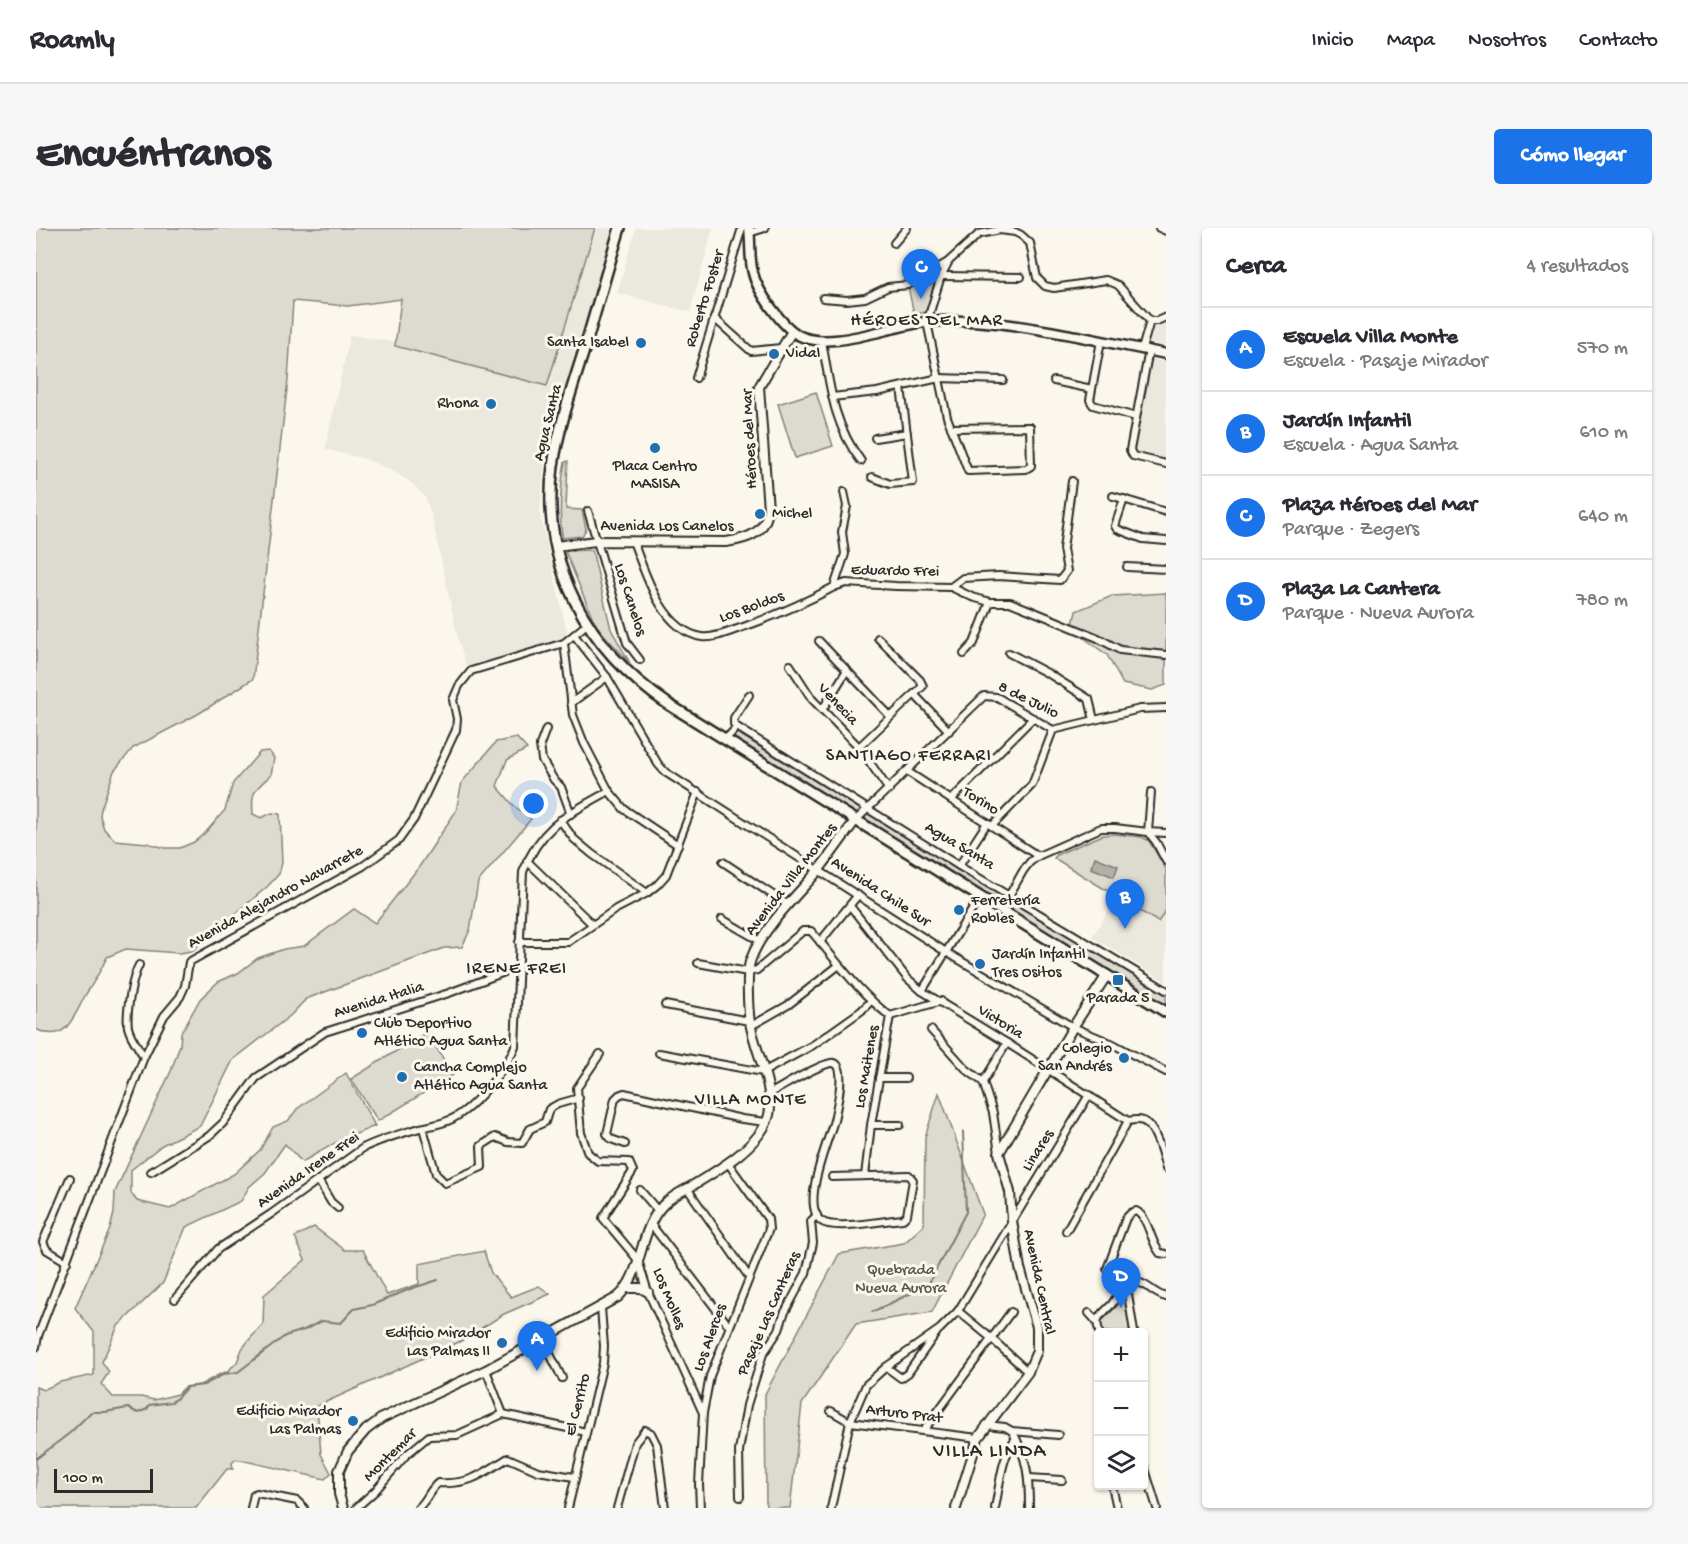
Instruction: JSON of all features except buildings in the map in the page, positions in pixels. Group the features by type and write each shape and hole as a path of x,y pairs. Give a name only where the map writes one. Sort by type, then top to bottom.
{"main road":[{"name":"Agua Santa","path":"620,228 555,453 551,497 556,546 566,581 587,624 616,662 641,685 855,821 1166,1012"},
{"path":"747,230 756,282 766,299 792,331 808,339 822,342 927,322 992,322 1166,354"}],"street":[{"path":"747,230 765,228"},
{"path":"894,243 907,228"},
{"path":"1159,228 1166,231"},
{"name":"Roberto Foster","path":"696,378 714,318 747,230"},
{"path":"823,298 847,300 865,298 888,287 908,285 949,261 979,234 1000,231 1021,234 1030,243 1036,273 1041,283 1054,288 1099,281 1113,282 1150,321 1166,317"},
{"path":"949,261 941,276 927,322 951,428 968,471 1030,468 1032,429 1030,426 951,428"},
{"path":"941,276 1021,277"},
{"path":"714,318 751,351 781,348"},
{"path":"1150,321 1130,450 1133,456 1166,464"},
{"name":"Héroes del Mar","path":"767,518 767,483 759,387 792,331"},
{"path":"1101,341 1090,400 1093,405 1136,417"},
{"path":"822,342 832,397 847,443 861,461"},
{"path":"832,397 901,387 939,378 1003,380"},
{"path":"1054,381 1092,389"},
{"path":"872,477 890,484 913,482 901,387"},
{"path":"875,438 907,433"},
{"name":"Eduardo Frei","path":"834,587 846,583 951,586 963,578 999,576 1060,580 1067,571 1063,549 1072,481"},
{"path":"834,587 845,554 842,532 848,506 844,492"},
{"path":"1113,496 1166,512"},
{"path":"1124,499 1115,526 1117,529 1143,539 1166,541"},
{"name":"Los Canelos","path":"588,511 627,643 640,660"},
{"name":"Avenida Los Canelos","path":"556,546 596,541 740,540 754,534 767,518"},
{"name":"Los Boldos","path":"633,541 645,574 663,608 683,630 704,638 772,617 834,587"},
{"path":"1127,567 1166,569"},
{"path":"951,586 972,597 990,602 1010,602 1098,638 1120,650 1166,655"},
{"path":"964,654 974,643 990,602"},
{"name":"Avenida Alejandro Navarrete","path":"36,1347 38,1336 144,1057 164,1016 186,986 189,962 363,866 399,840 414,819 456,730 457,718 453,700 459,686 471,671 564,643 587,624"},
{"name":"Avenida Chile Sur","path":"575,636 607,677 658,764 665,772 946,952 1073,1028 1111,1043 1166,1072"},
{"path":"859,747 923,686 920,680 878,638"},
{"path":"819,641 890,716"},
{"path":"564,643 573,715 584,743 609,791 624,809 678,844"},
{"path":"1009,653 1089,699 1094,720"},
{"name":"Venecia","path":"790,665 812,699 859,747 889,790"},
{"path":"822,710 847,670"},
{"path":"571,703 607,677"},
{"path":"914,694 949,731"},
{"path":"725,740 737,727 734,724 734,718 749,695"},
{"name":"8 de Julio","path":"855,821 984,696 997,697 1053,730 1152,707 1166,708"},
{"path":"951,800 1033,718"},
{"name":"Agua Santa","path":"737,727 959,866 1166,990"},
{"path":"546,729 540,745 542,760 563,791 571,814"},
{"path":"959,866 990,824 1032,785 1053,730"},
{"name":"Torino","path":"908,772 1038,855"},
{"name":"Avenida Irene Frei","path":"175,1299 218,1249 363,1148 379,1140 452,1119 499,1075 510,1059 515,1046 523,872 527,861 540,839 560,820 609,791"},
{"path":"519,942 568,942 592,924 657,885 666,875 698,792"},
{"path":"1151,792 1148,832 1166,861"},
{"path":"560,820 574,839 647,893"},
{"name":"Avenida Villa Montes","path":"766,1122 770,1108 769,1094 750,1023 748,972 750,960 760,941 855,821"},
{"path":"1001,910 1030,861 1038,855 1101,828 1166,833"},
{"path":"527,861 592,924"},
{"path":"723,862 788,905"},
{"path":"820,942 858,895"},
{"path":"922,991 980,897"},
{"name":"Victoria","path":"850,906 907,978 922,991 1128,1121 1142,1120 1147,1123 1164,1150 1166,1169"},
{"path":"722,919 760,941"},
{"path":"698,963 748,972 763,967 803,931 808,930 871,1002 890,1016"},
{"path":"139,965 135,974 128,1013 128,1029 144,1057"},
{"path":"665,1005 750,1023 805,994 838,966"},
{"name":"Avenida Italia","path":"151,1172 209,1136 224,1123 256,1077 326,1032 449,993 518,967"},
{"path":"999,1153 1107,975"},
{"name":"Los Maitenes","path":"865,1176 871,1125 890,1016 941,1001"},
{"path":"659,1053 763,1072 813,1045 871,1002"},
{"path":"931,1030 966,1069 983,1082 1007,1043"},
{"path":"600,1054 577,1088 581,1133 588,1154 598,1161 628,1162 633,1171 603,1218 638,1260"},
{"name":"Pasaje Las Canteras","path":"740,1497 739,1451 747,1405 763,1354 779,1330 784,1314 806,1273 813,1243 811,1221 817,1215 814,1205 816,1177 836,1112 840,1068 837,1064 832,1063 769,1094"},
{"path":"879,1078 906,1078"},
{"name":"Avenida Central","path":"956,1508 978,1438 1028,1372 1037,1351 1037,1327 1020,1268 1012,1221 1010,1192 999,1153 993,1113 983,1082"},
{"path":"343,1508 339,1494 339,1471 348,1451 366,1430 382,1418 486,1370 601,1308 627,1288 650,1223 658,1211 669,1200 728,1163 756,1137 766,1122 742,1119 624,1093 615,1100 608,1134 611,1139 626,1144"},
{"name":"Linares","path":"940,1329 958,1311 1089,1095"},
{"path":"423,1128 436,1174 445,1183 482,1167 481,1146 495,1137 508,1142 522,1143 530,1128 545,1122 549,1109 579,1098"},
{"path":"1066,1231 1128,1121"},
{"path":"871,1125 900,1125"},
{"name":"Los Alerces","path":"700,1508 699,1484 704,1413 712,1369 769,1229 768,1219 728,1163"},
{"path":"817,1215 826,1224 903,1219 907,1215 912,1176 832,1177"},
{"path":"67,1262 47,1250 43,1242 70,1179"},
{"path":"318,1180 331,1202 338,1208"},
{"path":"687,1188 750,1277"},
{"path":"640,1190 658,1211"},
{"path":"1107,1269 1126,1218 1136,1211 1142,1215 1153,1245 1166,1254"},
{"path":"650,1223 729,1326"},
{"name":"Los Molles","path":"638,1260 648,1292 704,1413"},
{"path":"1097,1322 1126,1282 1142,1282 1160,1296 1166,1297"},
{"path":"627,1288 641,1288 648,1292"},
{"path":"1121,1289 1128,1294 1133,1328"},
{"name":"El Cerrito","path":"568,1508 603,1363 601,1308"},
{"path":"958,1311 1028,1372"},
{"path":"924,1430 1011,1312"},
{"path":"1089,1313 1097,1322 1098,1328"},
{"path":"886,1367 901,1378 908,1373 940,1329"},
{"path":"831,1508 850,1422 866,1385 886,1367 940,1329"},
{"path":"542,1338 562,1378"},
{"path":"486,1370 503,1414 586,1432"},
{"name":"Arturo Prat","path":"831,1411 850,1422 978,1438"},
{"name":"Montemar","path":"356,1508 424,1439 434,1436 457,1436 503,1414"},
{"path":"986,1425 1012,1431 1058,1435"},
{"path":"616,1508 635,1443 645,1431 651,1433 657,1445 664,1508"},
{"path":"1012,1431 1029,1478 1029,1508"},
{"path":"995,1508 1006,1457 1016,1438"},
{"path":"418,1508 438,1483 464,1482 488,1472 508,1458 538,1471 574,1477"},
{"path":"1029,1478 1062,1480"},
{"path":"1148,1481 1157,1508"},
{"path":"1113,1490 1118,1508"},
{"path":"251,1508 254,1494 260,1493 297,1501 304,1508"}],"shaded area":[{"path":"561,228 616,228 557,414 544,467 540,514 567,632 565,638 467,668 457,635 432,516 425,497 413,484 393,471 365,459 325,449 350,335 482,356"},
{"path":"636,228 713,228 690,312 617,293"},
{"path":"1166,318 1166,346 1150,343 1154,325"},
{"path":"1152,359 1166,362 1166,460 1138,454 1135,449"},
{"path":"1095,857 1118,866 1114,877 1091,868"},
{"path":"1117,897 1158,921 1166,910 1166,982 1092,937"}],"green space":[{"path":"36,228 595,228 547,386 395,346 401,299 348,306 293,301 288,380 253,679 198,714 133,748 114,771 100,816 104,829 115,840 147,843 165,848 180,848 194,842 206,832 225,810 233,783 260,752 269,751 274,758 271,775 253,796 253,814 261,818 272,813 280,814 282,863 279,874 192,951 179,953 126,949 107,957 73,1019 62,1030 55,1033 36,1029"},
{"path":"941,269 927,312 914,314 908,287"},
{"path":"816,392 833,446 795,458 778,404"},
{"path":"568,461 566,509 582,510 586,529 582,536 563,538 560,511 561,490 565,462"},
{"path":"592,550 611,629 630,663 596,626 565,551"},
{"path":"1166,593 1166,685 1152,690 1123,684 1107,655 1072,629 1076,611 1112,596"},
{"path":"734,731 1166,995 1166,1009 722,740"},
{"path":"517,738 527,749 507,760 497,786 514,806 531,819 478,882 470,930 462,947 444,948 306,999 291,1015 233,1060 200,1126 162,1145 131,1170 131,1193 137,1201 170,1209 234,1174 260,1150 273,1127 288,1121 297,1109 346,1073 375,1126 335,1143 302,1162 285,1144 265,1173 249,1187 241,1201 186,1227 163,1283 118,1326 102,1362 109,1372 101,1384 113,1397 141,1397 154,1400 178,1394 185,1387 200,1385 227,1372 237,1362 242,1349 263,1324 264,1295 305,1260 295,1237 314,1227 345,1250 363,1250 387,1295 419,1284 419,1264 484,1251 491,1273 511,1297 539,1286 550,1294 504,1314 461,1341 317,1406 321,1454 331,1473 325,1479 236,1459 232,1463 233,1469 227,1469 196,1508 36,1508 36,1387 43,1390 60,1382 94,1375 94,1332 75,1308 110,1229 114,1213 115,1192 171,1071 180,1045 181,1033 200,999 218,982 238,973 258,958 284,949 304,946 354,909 375,923 419,867 456,811 462,782 496,742"},
{"path":"1103,835 1142,837 1149,841 1166,869 1166,910 1158,922 1054,858 1058,854"},
{"name":"Cancha Complejo Atlético Agua Santa","path":"427,1032 453,1075 378,1121 351,1079"},
{"name":"Quebrada Nueva Aurora","path":"939,1093 983,1214 932,1312 856,1324 802,1404 790,1508 766,1508 765,1394 839,1254 904,1243 924,1225 925,1137"},
{"path":"1126,1297 1130,1328 1101,1328 1099,1324"}],"waterway":[{"path":"872,1312 928,1285 966,1212 963,1131"},
{"path":"36,1459 71,1432 91,1412 128,1408 138,1413 150,1405 171,1402 187,1387 204,1385 224,1374 238,1372 285,1336 322,1321 341,1323 354,1309 372,1305 438,1280"}],"place":[{"name":"Plaza Héroes del Mar","path":"921,299"},
{"name":"Santa Isabel","path":"641,343"},
{"name":"Vidal","path":"774,354"},
{"name":"Rhona","path":"491,404"},
{"name":"Placa Centro MASISA","path":"655,448"},
{"name":"Michel","path":"760,514"},
{"name":"Ferretería Robles","path":"959,910"},
{"name":"Jardín Infantil","path":"1125,929"},
{"name":"Jardín Infantil Tres Ositos","path":"980,964"},
{"name":"Parada 5","path":"1118,980"},
{"name":"Club Deportivo Atlético Agua Santa","path":"362,1033"},
{"name":"Colegio San Andrés","path":"1124,1058"},
{"name":"Cancha Complejo Atlético Agua Santa","path":"402,1077"},
{"name":"Plaza La Cantera","path":"1121,1308"},
{"name":"Edificio Mirador Las Palmas II","path":"502,1343"},
{"name":"Escuela Villa Monte","path":"537,1371"},
{"name":"Edificio Mirador Las Palmas","path":"353,1421"}],"district":[{"name":"HÉROES DEL MAR","path":"927,321"},
{"name":"SANTIAGO FERRARI","path":"909,756"},
{"name":"IRENE FREI","path":"517,969"},
{"name":"VILLA MONTE","path":"751,1100"},
{"name":"VILLA LINDA","path":"990,1452"}]}
